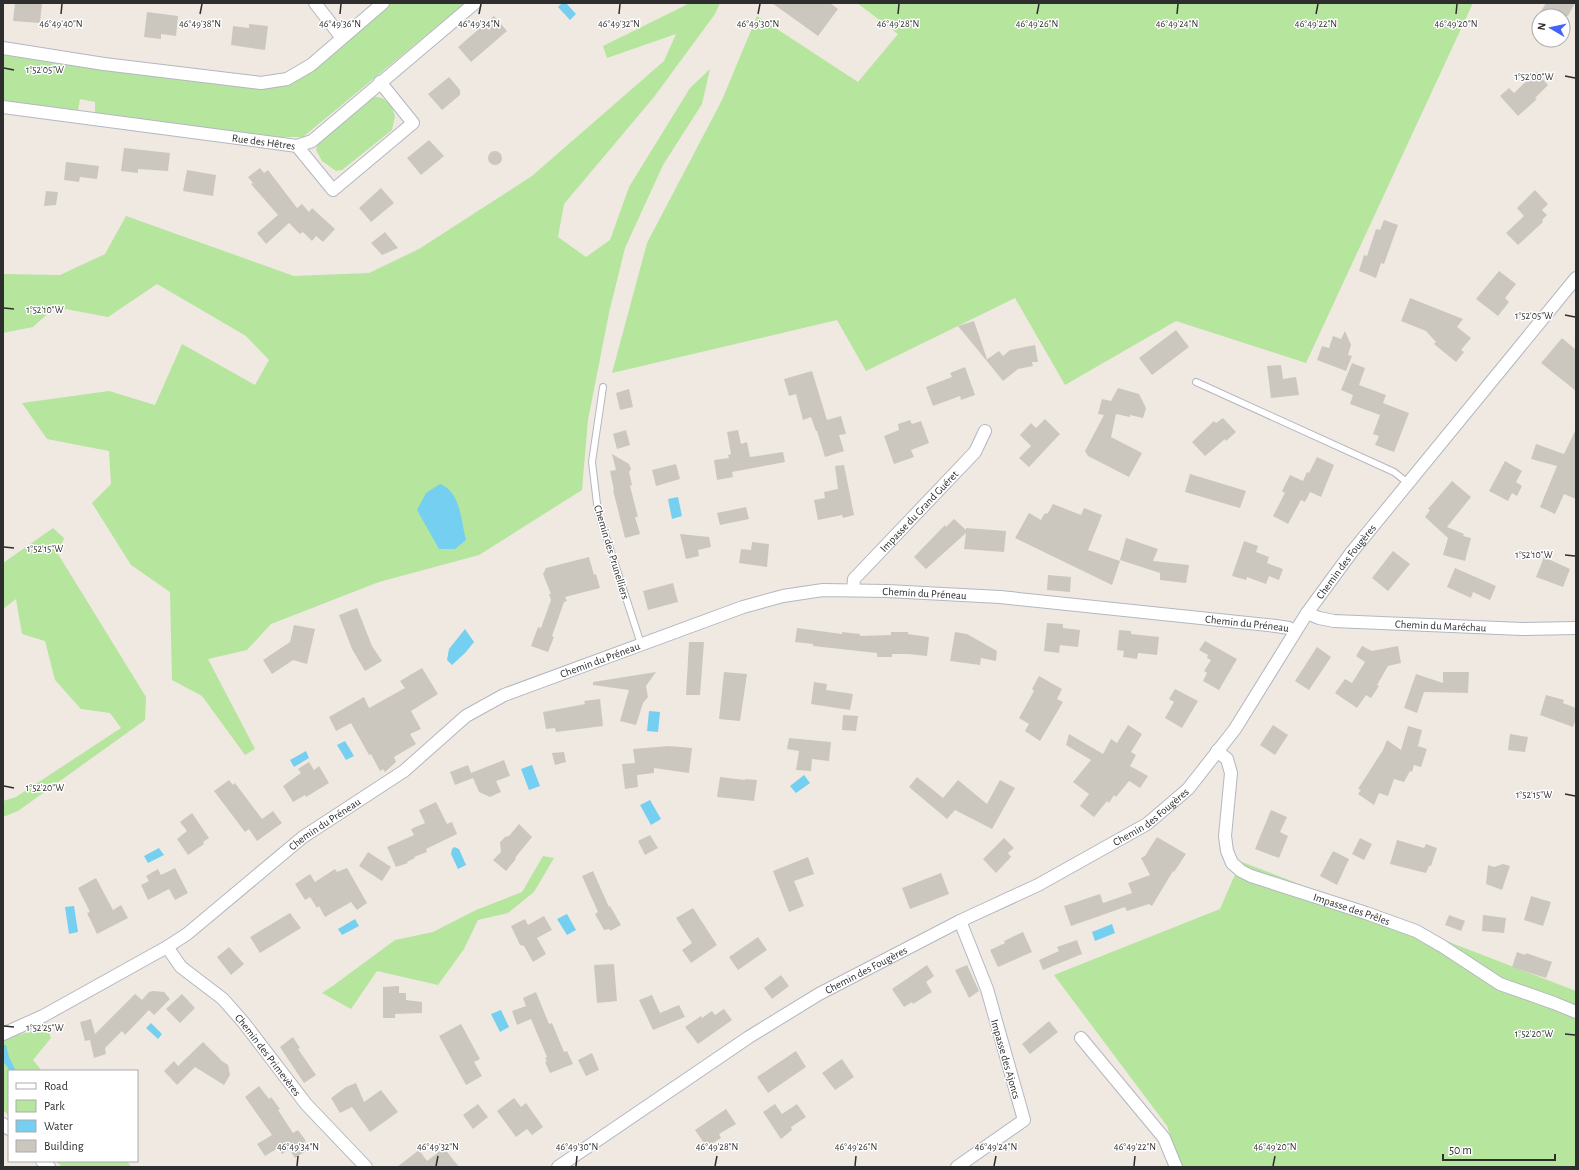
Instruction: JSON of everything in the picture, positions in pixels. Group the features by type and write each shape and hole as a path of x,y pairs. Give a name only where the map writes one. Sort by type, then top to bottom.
{"street":[{"path":"315,3 342,38"},
{"path":"3,48 104,64 261,83 287,79 311,65 383,3"},
{"name":"Rue des Hêtres","path":"3,107 297,146 312,141 475,3"},
{"path":"297,146 333,190 413,123 380,82"},
{"name":"Chemin des Fougères","path":"558,1167 749,1037 819,994 960,921 1038,885 1147,824 1188,789 1235,728 1295,631 1351,553 1576,278"},
{"name":"Impasse du Grand Guéret","path":"853,590 854,579 975,452 985,431"},
{"name":"Chemin du Préneau","path":"3,1034 44,1016 167,947 187,934 302,838 404,771 466,716 504,695 743,607 783,596 822,590 853,590 1000,597 1276,626 1289,628 1295,631"},
{"name":"Chemin du Maréchau","path":"1307,613 1319,618 1334,621 1522,629 1576,628"},
{"name":"Impasse des Prêles","path":"1217,751 1227,759 1231,773 1225,836 1227,851 1232,863 1241,871 1251,876 1366,913 1416,931 1500,984 1576,1012"},
{"name":"Impasse des Ajoncs","path":"957,1167 1024,1120 987,989 960,921"},
{"name":"Chemin des Primevères","path":"167,947 181,966 227,1004 244,1023 306,1104 366,1167"},
{"path":"1081,1038 1164,1138 1176,1167"}],"lane":[{"path":"1196,382 1394,472 1408,483"},
{"name":"Chemin des Prunelliers","path":"603,387 592,462 598,512 641,644"}],"green space":[{"path":"391,3 465,3 303,137 279,137 95,115 95,102 80,99 78,110 3,101 3,55 258,88 282,86 307,75"},
{"path":"687,3 720,3 715,14 654,97 564,204 558,237 586,257 610,240 629,187 690,88 710,69 702,104 663,165 625,248 609,313 588,420 582,490 479,555 379,582 271,624 247,650 208,659 255,749 245,755 202,696 172,680 170,592 131,565 92,503 111,484 109,451 47,439 22,403 109,391 155,405 182,344 255,385 269,360 246,336 157,284 108,317 55,307 33,327 3,333 3,274 60,275 105,254 126,216 294,276 369,273 419,249 532,176 664,61 676,34 607,58 603,46 686,5"},
{"path":"857,3 1473,3 1306,363 1176,321 1065,385 1015,298 866,371 837,320 612,373 647,243 722,100 757,16 858,82 898,34"},
{"path":"373,96 382,98 391,105 395,116 392,130 342,170 336,171 322,161 316,150 318,142"},
{"path":"53,528 64,538 58,554 146,697 145,720 18,811 3,817 3,801 16,797 121,728 110,713 81,709 55,680 45,641 22,634 16,599 3,609 3,563"},
{"path":"543,856 554,858 534,892 508,913 478,920 464,949 438,985 377,971 351,1009 322,993 395,940 433,932 476,910 522,892"},
{"path":"1242,862 1576,991 1576,1167 1181,1167 1167,1126 1054,975 1220,909"},
{"path":"47,1027 51,1038 33,1060 41,1070 8,1070 8,1115 3,1110 3,1039"},
{"path":"57,1162 128,1162 131,1167 62,1167"}],"water":[{"path":"562,3 566,3 576,14 570,20 558,7"},
{"path":"440,484 452,493 461,516 466,540 455,549 439,549 417,510 426,493"},
{"path":"678,497 682,516 672,519 668,499"},
{"path":"465,629 474,642 452,665 447,660 449,649"},
{"path":"649,711 660,712 658,732 647,731"},
{"path":"345,741 354,756 346,760 337,745"},
{"path":"306,751 309,758 294,767 290,760"},
{"path":"532,765 540,786 529,790 521,769"},
{"path":"804,775 810,783 796,793 790,786"},
{"path":"650,800 661,819 651,825 640,805"},
{"path":"454,847 459,849 466,865 458,869 451,854"},
{"path":"159,848 164,855 148,863 144,856"},
{"path":"74,906 78,932 69,934 65,907"},
{"path":"567,914 576,930 567,935 557,919"},
{"path":"355,919 359,926 342,935 338,929"},
{"path":"1112,924 1115,933 1095,941 1092,932"},
{"path":"501,1010 509,1027 500,1032 491,1014"},
{"path":"151,1023 162,1034 158,1039 146,1028"},
{"path":"3,1045 6,1045 9,1057 16,1070 9,1070 3,1061"}],"building":[{"path":"15,3 42,3 40,23 13,21"},
{"path":"772,3 830,3 838,9 818,36"},
{"path":"1546,3 1575,3 1571,10 1571,8 1543,8"},
{"path":"147,12 178,16 176,36 161,34 161,39 144,37"},
{"path":"494,16 507,31 471,62 458,47"},
{"path":"249,24 268,26 265,50 231,45 233,26 249,28"},
{"path":"1536,72 1548,85 1535,98 1537,99 1518,116 1500,96 1509,88 1514,93"},
{"path":"449,77 460,90 460,95 442,110 428,94"},
{"path":"429,140 444,156 421,175 407,158"},
{"path":"124,148 170,153 168,171 138,169 138,173 121,171"},
{"path":"492,151 498,151 502,155 502,161 498,165 492,165 488,161 488,155"},
{"path":"66,162 99,166 97,179 80,177 79,182 64,180"},
{"path":"260,168 264,173 268,170 297,208 302,204 309,212 312,208 335,229 323,242 316,236 312,241 303,232 300,234 289,223 266,244 257,233 278,215 251,184 253,183 248,177"},
{"path":"187,170 216,175 213,196 183,191"},
{"path":"381,188 394,203 371,222 359,208"},
{"path":"1535,190 1548,204 1542,210 1547,215 1542,220 1543,222 1518,245 1506,233 1524,216 1517,208"},
{"path":"46,191 58,192 56,205 44,206"},
{"path":"1384,220 1398,225 1384,264 1381,263 1376,278 1359,271 1364,255 1367,256 1376,229 1380,230"},
{"path":"385,232 398,248 382,255 371,243"},
{"path":"1499,271 1516,284 1505,298 1509,302 1498,316 1476,299"},
{"path":"1410,298 1463,319 1457,327 1471,338 1461,350 1464,352 1456,362 1434,344 1436,342 1426,331 1401,321"},
{"path":"974,321 987,359 986,360 958,326"},
{"path":"1176,330 1189,347 1152,375 1139,358"},
{"path":"1345,331 1351,345 1348,355 1352,356 1346,371 1317,360 1322,346 1329,348 1333,336 1341,339"},
{"path":"1562,338 1576,350 1576,391 1541,363"},
{"path":"1035,345 1038,362 1032,362 1033,366 1018,369 1003,381 986,360 999,351 1003,356 1010,350"},
{"path":"1352,363 1365,368 1359,385 1386,395 1383,403 1409,413 1394,452 1375,445 1379,436 1373,434 1380,415 1350,404 1353,395 1341,390"},
{"path":"1281,365 1283,379 1296,377 1299,395 1271,398 1267,366"},
{"path":"965,367 975,395 961,400 960,396 933,406 926,387 952,377 950,373"},
{"path":"812,371 827,420 841,416 846,434 839,435 844,451 825,457 811,417 803,420 796,394 789,396 784,379"},
{"path":"1118,388 1139,394 1146,408 1143,418 1116,414 1111,437 1142,453 1129,477 1088,456 1085,451 1104,415 1098,414 1102,399 1111,401"},
{"path":"629,389 633,407 620,410 616,393"},
{"path":"1223,418 1236,432 1205,456 1192,442 1214,421 1216,423"},
{"path":"1045,419 1060,434 1029,467 1019,458 1031,446 1020,435 1031,423 1036,428"},
{"path":"910,420 912,424 921,421 929,443 911,450 914,457 894,464 884,436 899,430 898,424"},
{"path":"1576,429 1576,499 1564,494 1555,514 1540,507 1557,466 1531,459 1536,444 1564,454"},
{"path":"626,430 630,445 617,449 613,434"},
{"path":"738,430 741,444 747,442 750,457 783,452 785,462 732,472 733,477 717,480 714,460 729,458 728,455 731,454 727,432"},
{"path":"612,454 629,464 631,469 629,472 632,485 630,486 638,517 635,517 640,534 625,538 613,490 610,471 616,470"},
{"path":"1317,457 1334,465 1321,497 1310,492 1305,502 1301,500 1288,524 1273,516 1285,493 1282,491 1290,475 1303,481"},
{"path":"1505,461 1522,471 1516,482 1522,486 1517,496 1512,493 1508,501 1489,491"},
{"path":"676,464 680,479 656,486 652,470"},
{"path":"844,465 854,515 843,518 842,515 818,520 814,500 825,498 824,492 838,489 835,466"},
{"path":"1190,474 1246,491 1240,508 1185,492"},
{"path":"1452,481 1471,497 1447,527 1464,534 1463,536 1471,538 1465,561 1443,555 1448,538 1425,517 1430,510 1428,509"},
{"path":"1053,504 1081,515 1084,508 1102,515 1088,550 1120,561 1112,585 1015,538 1029,513 1041,520 1044,514 1048,513"},
{"path":"746,507 749,519 720,525 717,513"},
{"path":"954,519 966,530 966,528 1006,531 1004,552 964,549 966,533 926,569 914,557 945,525 946,527"},
{"path":"680,534 709,537 711,547 698,550 699,556 686,559"},
{"path":"1126,538 1158,549 1153,561 1189,565 1186,583 1160,580 1160,573 1120,560"},
{"path":"1244,541 1258,546 1256,552 1269,557 1267,563 1283,569 1279,580 1269,576 1266,584 1247,577 1246,580 1232,576"},
{"path":"752,542 769,544 767,567 739,563 741,549 751,550"},
{"path":"1393,551 1410,564 1388,591 1372,578"},
{"path":"589,557 594,575 596,574 600,588 565,597 567,601 564,602 548,652 531,646 538,627 541,628 551,600 549,594 551,594 543,574 546,568"},
{"path":"1544,557 1570,569 1563,587 1536,577"},
{"path":"1455,568 1496,586 1490,600 1473,592 1471,598 1447,587"},
{"path":"1048,575 1071,577 1070,592 1047,590"},
{"path":"673,583 678,602 648,610 643,591"},
{"path":"357,608 372,646 382,661 365,671 352,649 339,615"},
{"path":"1047,623 1063,624 1063,628 1080,630 1078,647 1060,645 1059,653 1044,651"},
{"path":"294,625 315,629 307,664 293,660 272,674 263,660 290,642"},
{"path":"797,628 842,634 842,632 860,634 860,636 891,635 891,632 908,632 908,634 929,637 927,656 892,654 892,657 877,657 877,653 813,646 813,644 795,642"},
{"path":"1119,630 1131,631 1131,634 1159,637 1157,655 1138,653 1137,659 1123,657 1124,651 1117,650"},
{"path":"955,632 967,634 997,651 996,661 981,658 980,665 950,661"},
{"path":"1205,641 1237,659 1219,690 1203,681 1207,673 1204,671 1211,660 1207,658 1208,655 1199,650"},
{"path":"689,642 704,642 700,695 686,695"},
{"path":"1362,646 1372,651 1398,646 1401,663 1388,666 1377,685 1379,686 1371,698 1366,695 1357,708 1335,693 1345,679 1352,683 1365,662 1356,656"},
{"path":"1317,647 1331,657 1309,690 1295,681"},
{"path":"422,668 438,694 411,711 421,729 410,734 416,744 394,757 396,762 385,772 383,769 380,771 351,723 336,731 329,717 364,697 369,708 405,688 400,681"},
{"path":"656,672 646,686 648,697 643,703 636,725 620,721 629,690 593,685 593,682"},
{"path":"724,672 747,674 740,721 719,719"},
{"path":"1443,672 1469,672 1468,693 1424,692 1417,713 1404,708 1416,674 1443,683"},
{"path":"1039,676 1062,689 1057,699 1063,702 1040,741 1025,731 1029,724 1019,718 1034,691 1032,689"},
{"path":"814,682 827,684 826,690 853,694 850,710 811,704"},
{"path":"1175,689 1198,701 1182,728 1165,718 1174,702 1169,699"},
{"path":"1546,695 1564,700 1563,703 1576,708 1576,718 1573,727 1540,715"},
{"path":"600,699 603,726 556,732 555,728 546,729 543,712 585,704 584,701"},
{"path":"843,715 858,716 856,731 842,730"},
{"path":"1128,725 1142,734 1131,752 1136,755 1130,766 1148,776 1140,788 1129,781 1116,797 1114,795 1109,803 1107,801 1094,817 1080,806 1089,794 1073,782 1091,760 1066,745 1069,734 1103,754 1111,739 1117,743"},
{"path":"1273,725 1288,735 1275,755 1260,745"},
{"path":"1408,726 1422,730 1418,746 1427,749 1421,767 1414,765 1412,772 1410,771 1404,782 1394,779 1388,796 1379,793 1374,805 1358,794 1361,790 1358,789 1383,750 1387,740 1401,750"},
{"path":"1510,734 1528,737 1525,752 1508,750"},
{"path":"789,738 831,742 829,761 812,759 811,771 796,770 799,751 787,749"},
{"path":"669,746 692,748 689,773 654,768 654,773 637,775 638,787 625,789 622,764 635,763 633,749"},
{"path":"564,752 566,762 555,765 552,753"},
{"path":"504,760 510,776 496,781 501,792 490,797 479,792 473,778 455,785 450,772 468,765 471,773"},
{"path":"309,762 314,770 319,766 329,783 306,797 305,795 293,802 283,786 301,773 298,769"},
{"path":"720,777 757,780 754,801 717,797"},
{"path":"917,777 943,798 958,780 987,804 1000,780 1015,788 992,829 955,810 947,819 909,787"},
{"path":"229,780 233,785 235,783 262,819 273,811 282,823 257,841 249,829 245,832 214,791"},
{"path":"436,802 447,824 452,822 457,834 426,849 427,852 414,857 415,858 407,862 408,863 396,867 387,847 414,835 411,829 425,823 419,810"},
{"path":"1271,810 1287,817 1280,832 1288,836 1279,858 1255,849"},
{"path":"192,813 209,838 203,842 204,844 188,855 177,839 187,831 180,822"},
{"path":"519,824 532,837 506,871 493,860 501,852 500,842 505,837 509,836"},
{"path":"650,835 658,848 645,855 638,841"},
{"path":"1157,837 1186,854 1174,872 1173,871 1152,906 1149,904 1127,911 1125,907 1071,926 1064,906 1100,894 1103,903 1132,893 1128,883 1150,875 1141,858 1145,856"},
{"path":"1004,838 1014,848 1008,853 1011,857 996,873 983,859"},
{"path":"1360,838 1372,844 1364,860 1352,854"},
{"path":"1397,840 1424,848 1426,844 1437,848 1431,866 1429,866 1426,873 1390,864"},
{"path":"1333,851 1349,859 1337,885 1320,876"},
{"path":"368,852 391,867 382,881 359,866"},
{"path":"808,857 814,874 794,881 804,906 789,912 773,871"},
{"path":"1503,864 1510,866 1502,890 1486,884 1488,865 1494,867"},
{"path":"175,868 188,893 175,900 169,889 148,900 141,885 149,881 146,876 158,869 161,875"},
{"path":"347,868 367,903 357,910 351,902 325,917 319,906 317,908 310,897 305,900 295,884 310,874 315,882 335,869 337,872"},
{"path":"593,871 609,907 610,906 621,925 610,931 610,929 604,930 595,914 598,912 582,876"},
{"path":"941,873 949,894 910,909 902,888"},
{"path":"96,878 113,910 121,905 128,918 97,934 87,913 90,912 78,888"},
{"path":"1531,896 1551,902 1543,926 1524,920"},
{"path":"693,908 717,945 691,963 682,950 692,943 676,918"},
{"path":"290,913 301,928 260,953 250,937"},
{"path":"1449,915 1465,921 1461,931 1445,925"},
{"path":"1483,915 1506,918 1504,933 1482,931"},
{"path":"544,916 552,930 537,938 546,954 533,962 524,946 520,945 511,926 525,919 528,925"},
{"path":"1023,932 1032,952 998,967 990,950"},
{"path":"758,937 767,950 738,970 729,957"},
{"path":"1077,940 1082,954 1043,970 1039,960 1059,951 1057,947"},
{"path":"229,947 244,964 231,975 217,957"},
{"path":"1517,952 1525,955 1526,953 1552,962 1546,978 1512,967"},
{"path":"614,964 617,1001 597,1003 594,965"},
{"path":"927,965 934,976 926,982 932,992 913,1004 912,1002 904,1007 892,989"},
{"path":"967,965 979,991 969,998 955,970"},
{"path":"781,975 789,986 772,999 764,988"},
{"path":"399,986 399,993 406,993 406,1000 422,1002 422,1013 395,1014 395,1018 383,1018 383,987"},
{"path":"149,992 164,992 170,999 154,1015 149,1010 125,1035 122,1031 105,1048 106,1054 94,1058 90,1040 85,1041 80,1022 91,1019 95,1034 135,994 142,1000"},
{"path":"536,992 549,1024 552,1023 564,1052 567,1051 573,1064 550,1073 545,1062 547,1061 545,1058 547,1057 531,1019 517,1025 512,1011 526,1006 523,998"},
{"path":"182,994 195,1008 180,1023 166,1009"},
{"path":"652,995 660,1013 679,1005 685,1017 653,1030 639,1000"},
{"path":"724,1009 732,1020 698,1044 685,1027 701,1016 702,1018 712,1011 715,1015"},
{"path":"1049,1021 1058,1032 1030,1054 1022,1044"},
{"path":"461,1024 480,1059 474,1062 482,1076 466,1085 439,1036"},
{"path":"293,1037 300,1048 298,1049 316,1075 304,1083 280,1047"},
{"path":"203,1042 228,1065 230,1075 224,1085 195,1067 177,1085 164,1071 174,1061 178,1066"},
{"path":"796,1051 806,1067 768,1093 757,1077"},
{"path":"592,1053 599,1070 586,1076 578,1060"},
{"path":"842,1059 854,1077 835,1090 822,1073"},
{"path":"356,1083 364,1102 381,1090 398,1112 370,1132 352,1107 340,1113 331,1098 346,1087"},
{"path":"259,1086 269,1099 271,1097 280,1109 278,1110 293,1133 298,1130 306,1141 301,1144 306,1151 295,1158 289,1149 282,1154 278,1148 265,1156 257,1144 272,1135 245,1097"},
{"path":"514,1098 521,1107 526,1103 543,1127 532,1135 527,1129 516,1137 497,1111"},
{"path":"478,1104 488,1117 473,1129 463,1115"},
{"path":"775,1104 782,1114 797,1104 806,1117 791,1127 792,1130 781,1139 763,1112"},
{"path":"726,1109 736,1124 719,1134 721,1138 707,1147 695,1130"},
{"path":"444,1148 459,1167 397,1167 419,1150 427,1161"}]}
